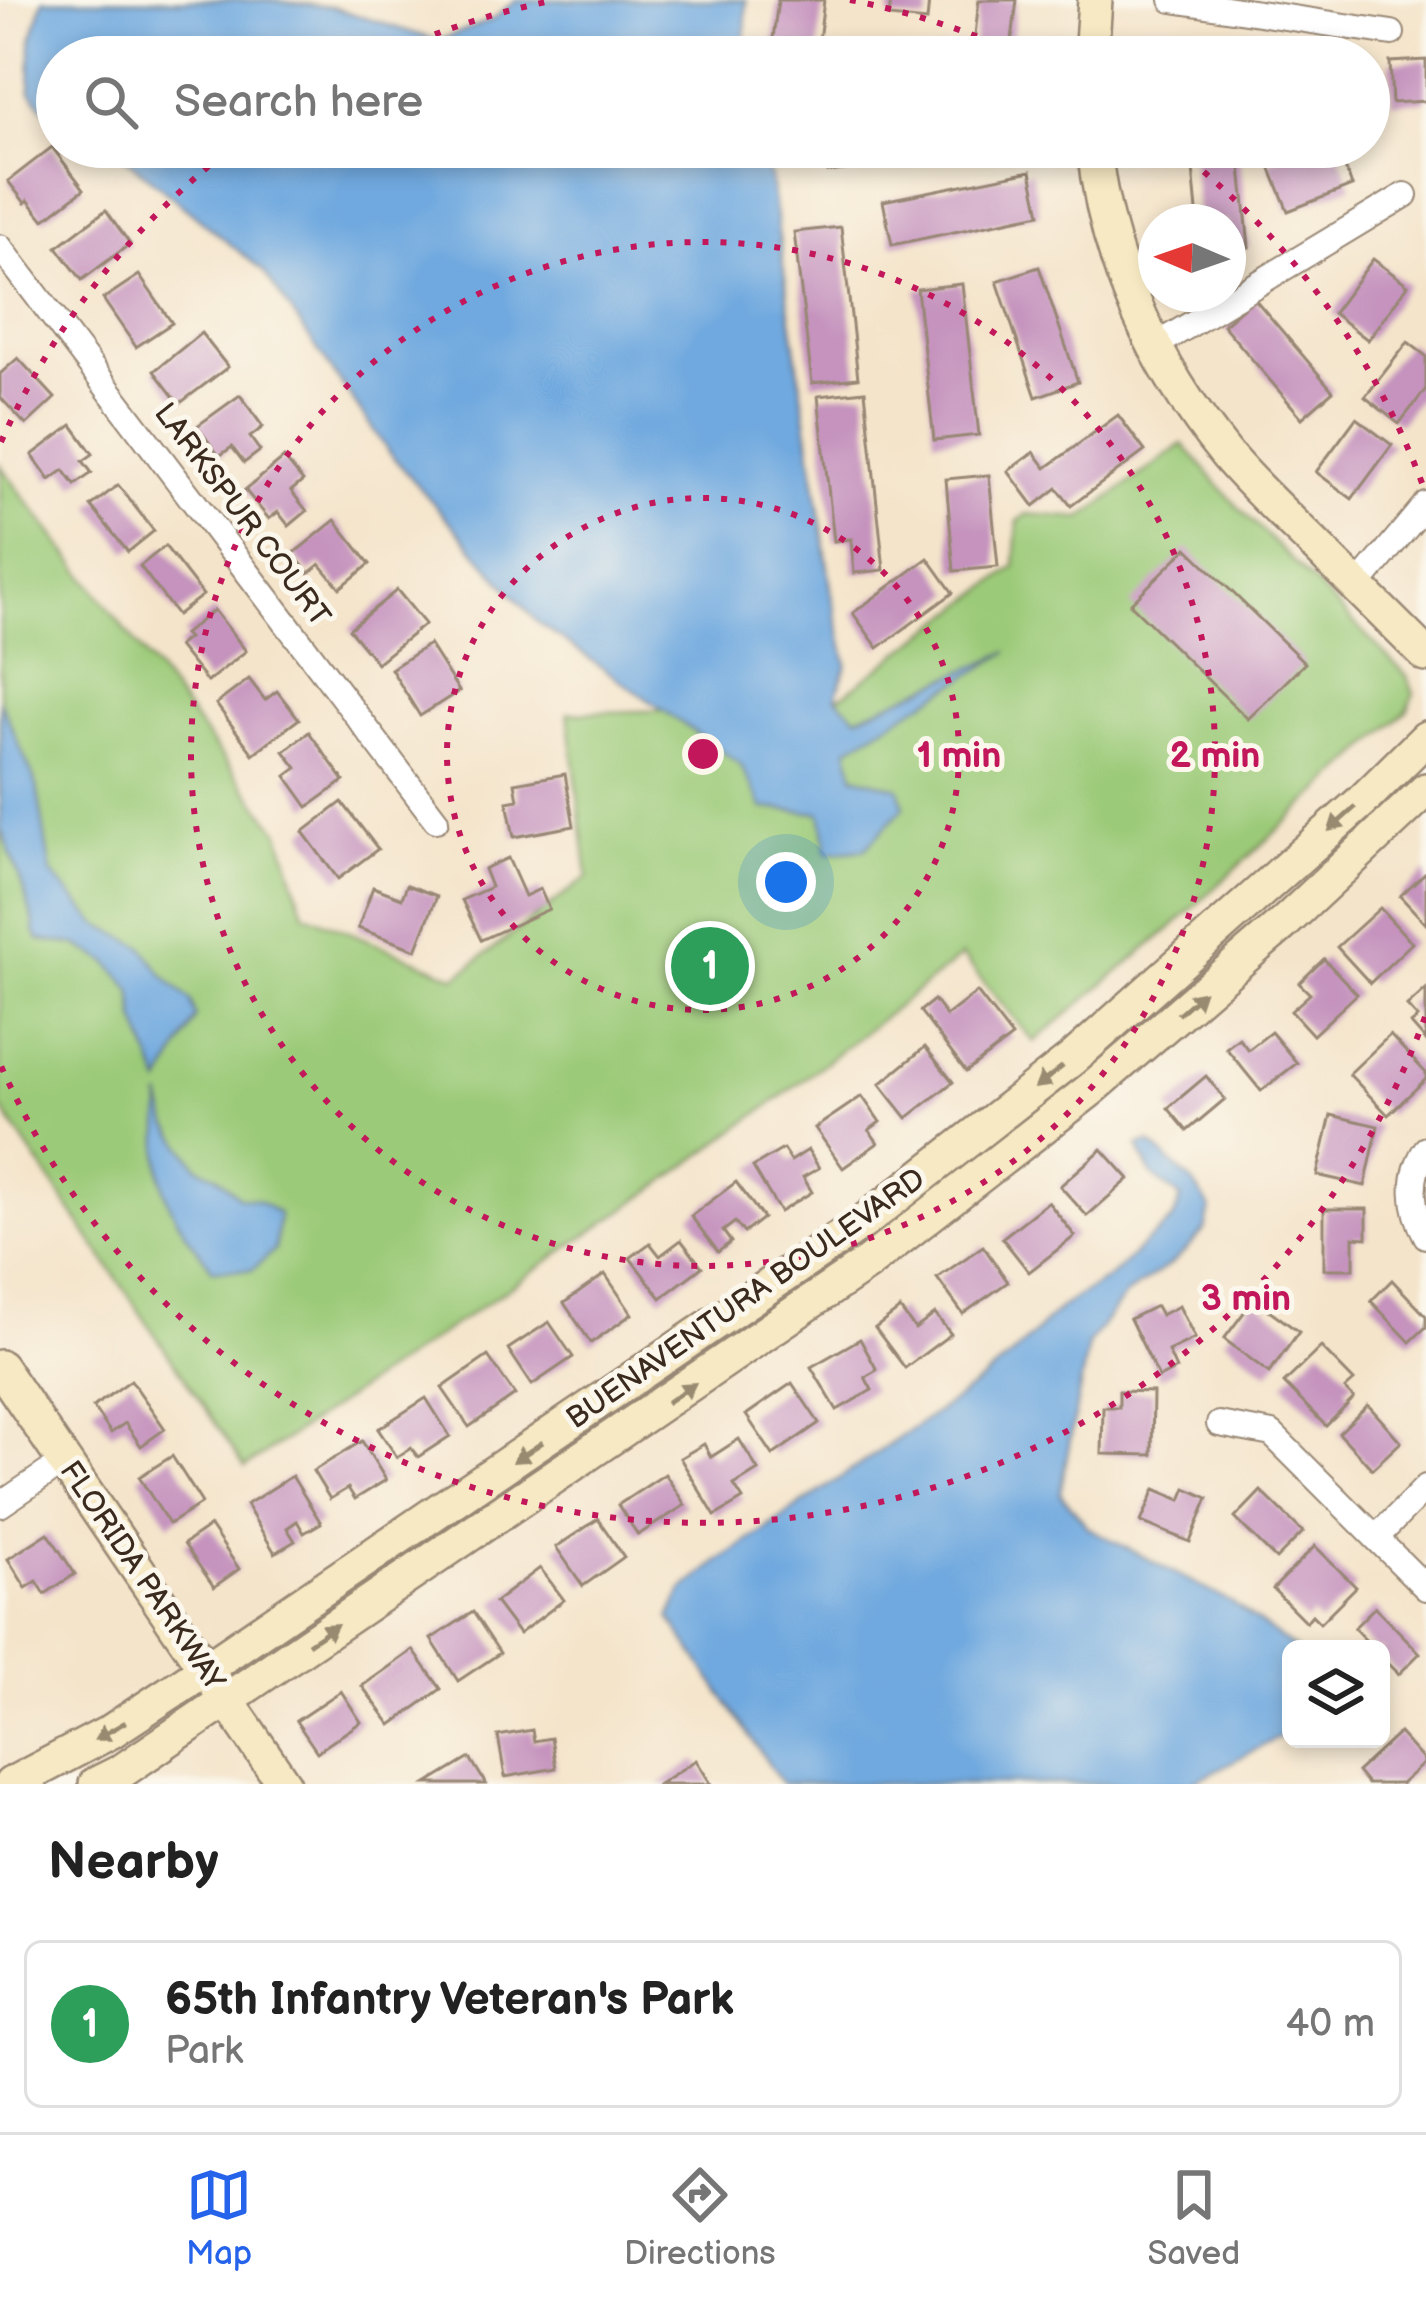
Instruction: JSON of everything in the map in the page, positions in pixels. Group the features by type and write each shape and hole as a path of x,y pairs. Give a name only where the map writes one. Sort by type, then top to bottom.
{"main road":[{"path":"1092,36 1095,0"},
{"path":"1098,168 1124,278 1154,347 1190,405 1267,499 1426,655"},
{"name":"BUENAVENTURA BOULEVARD","path":"11,1784 110,1732 205,1670 866,1220 1073,1058 1361,802 1426,738"},
{"name":"BUENAVENTURA BOULEVARD","path":"96,1784 122,1771 868,1263 1090,1090 1282,924 1426,790"},
{"name":"FLORIDA PARKWAY","path":"0,1367 284,1784"}],"street":[{"path":"1172,0 1392,34"},
{"path":"1154,347 1405,195"},
{"name":"LARKSPUR COURT","path":"0,247 436,820"},
{"path":"1357,587 1426,504"},
{"path":"1426,1149 1412,1189 1417,1220 1426,1236"},
{"path":"1220,1424 1272,1434 1426,1588"},
{"path":"0,1505 64,1461"},
{"path":"1376,1538 1426,1487"}],"green space":[{"path":"1183,444 1237,506 1407,676 1414,694 1407,711 1171,928 1034,1042 962,956 663,1183 245,1467 0,1106 0,465 280,833 304,913 456,977 588,877 568,713 828,706 1015,567 1018,521 1027,514 1082,518"}],"water":[{"path":"43,0 267,0 332,7 422,36 36,36 36,98 30,91 31,41"},
{"path":"516,0 746,0 745,36 451,36 492,20"},
{"path":"138,168 766,168 832,595 847,664 836,697 857,717 1008,652 848,748 854,776 899,788 904,807 865,849 828,853 821,813 763,808 740,764 537,622 388,451 263,271"},
{"path":"0,700 37,786 51,873 97,924 143,947 163,975 191,1001 196,1017 161,1084 136,1019 132,990 108,962 74,944 39,940 35,932 0,828"},
{"path":"161,1096 168,1125 198,1167 217,1176 239,1197 258,1200 279,1214 275,1250 252,1270 213,1270 175,1215 161,1171"},
{"path":"1150,1143 1193,1183 1210,1208 1205,1230 1175,1261 1125,1295 1088,1345 1060,1493 1089,1528 1232,1603 1283,1640 1282,1736 1190,1784 782,1784 670,1618 682,1591 720,1560 972,1388 1061,1307 1111,1276 1173,1220 1181,1198 1151,1174 1138,1146"}],"building":[{"path":"778,0 824,0 820,36 773,36"},
{"path":"891,0 929,0 927,21 889,17"},
{"path":"979,0 1017,0 1012,36 975,36"},
{"path":"1426,60 1426,101 1392,103 1390,62"},
{"path":"36,159 36,168 68,168 84,189 44,220 8,181"},
{"path":"1193,168 1241,168 1245,204 1196,204"},
{"path":"1270,168 1345,168 1352,186 1288,211"},
{"path":"1031,171 1040,214 892,245 883,201"},
{"path":"106,210 130,244 82,280 57,247"},
{"path":"841,227 858,378 812,383 794,232"},
{"path":"1373,259 1408,285 1368,340 1333,313"},
{"path":"1039,267 1078,382 1036,397 997,281"},
{"path":"139,275 172,323 136,347 103,299"},
{"path":"962,284 979,435 934,440 917,289"},
{"path":"1254,298 1333,391 1302,418 1223,325 1238,312 1246,312"},
{"path":"201,333 228,367 179,404 154,371"},
{"path":"1408,342 1426,356 1426,389 1399,424 1365,397"},
{"path":"18,358 55,398 26,425 0,397 0,374"},
{"path":"865,391 884,570 854,573 851,539 834,541 818,396"},
{"path":"240,395 263,427 250,437 260,451 244,463 232,447 219,456 197,426"},
{"path":"1118,415 1145,451 1071,506 1057,488 1034,506 1008,471 1034,452 1046,468"},
{"path":"1356,418 1392,445 1352,499 1316,472"},
{"path":"72,425 93,454 83,461 92,473 75,485 64,470 50,480 32,455"},
{"path":"284,458 303,481 291,491 307,511 289,526 278,512 269,519 245,490"},
{"path":"989,475 998,567 954,571 946,479"},
{"path":"118,485 154,531 128,552 91,506"},
{"path":"335,520 370,564 340,588 320,564 309,573 293,554"},
{"path":"165,546 203,595 177,615 140,566"},
{"path":"1187,548 1305,663 1248,719 1130,604"},
{"path":"928,558 953,593 878,648 853,613"},
{"path":"397,590 425,624 377,663 349,629"},
{"path":"214,610 246,651 207,682 178,646 188,638 184,634"},
{"path":"429,644 459,691 420,716 391,669"},
{"path":"249,679 265,700 277,691 299,719 253,754 216,704"},
{"path":"309,732 344,781 308,807 286,776 297,768 284,751"},
{"path":"565,774 574,826 514,837 507,802 518,800 515,783"},
{"path":"342,802 378,849 338,879 303,832"},
{"path":"508,858 525,896 540,889 549,909 481,940 462,900 491,887 484,869"},
{"path":"1426,872 1426,924 1400,896"},
{"path":"407,885 437,896 416,950 358,928 373,887 402,898"},
{"path":"1380,908 1412,943 1370,983 1337,947"},
{"path":"1324,959 1357,994 1313,1035 1291,1011 1310,994 1299,983"},
{"path":"1426,989 1426,1041 1411,1024 1418,1018 1407,1006"},
{"path":"977,992 1012,1037 966,1072 920,1011 934,1000 946,1016"},
{"path":"1271,1032 1297,1063 1261,1091 1226,1048 1239,1038 1248,1050"},
{"path":"1390,1035 1426,1073 1426,1079 1388,1115 1349,1074"},
{"path":"925,1047 953,1082 907,1118 880,1084"},
{"path":"1206,1076 1225,1099 1187,1131 1168,1108"},
{"path":"862,1096 880,1122 869,1130 878,1143 843,1168 815,1128"},
{"path":"1331,1115 1378,1126 1365,1186 1317,1175"},
{"path":"783,1149 791,1161 808,1150 819,1168 803,1177 812,1192 780,1212 753,1167"},
{"path":"1102,1149 1129,1179 1087,1216 1060,1186"},
{"path":"736,1182 763,1218 744,1233 735,1222 723,1231 731,1242 718,1252 691,1216"},
{"path":"1048,1202 1075,1236 1029,1272 1002,1238"},
{"path":"1324,1209 1367,1209 1367,1238 1354,1237 1354,1269 1324,1269"},
{"path":"681,1240 702,1267 661,1298 630,1258 650,1243 660,1256"},
{"path":"983,1246 1008,1282 963,1314 937,1278"},
{"path":"605,1274 632,1314 591,1343 564,1303"},
{"path":"1392,1280 1426,1316 1426,1327 1410,1342 1371,1301"},
{"path":"1254,1299 1299,1332 1269,1373 1224,1339"},
{"path":"1156,1306 1161,1315 1179,1306 1195,1338 1168,1351 1176,1369 1159,1378 1130,1319"},
{"path":"900,1309 915,1329 935,1314 951,1334 905,1368 875,1328"},
{"path":"549,1322 573,1357 532,1385 508,1349"},
{"path":"860,1339 877,1370 865,1377 872,1390 837,1410 811,1367"},
{"path":"1321,1347 1354,1381 1345,1389 1354,1398 1326,1426 1284,1383"},
{"path":"488,1356 515,1395 469,1427 442,1388"},
{"path":"131,1380 165,1429 141,1446 125,1423 111,1433 93,1407"},
{"path":"792,1383 819,1423 773,1455 746,1415"},
{"path":"1119,1391 1153,1392 1152,1455 1102,1454 1103,1407 1119,1407"},
{"path":"426,1398 450,1436 418,1457 411,1448 397,1457 378,1429"},
{"path":"1368,1405 1401,1442 1372,1469 1339,1433"},
{"path":"739,1439 758,1470 734,1485 743,1499 715,1516 680,1458 704,1444 711,1457"},
{"path":"362,1441 386,1480 355,1499 348,1488 330,1499 313,1471"},
{"path":"172,1456 202,1503 169,1524 139,1477"},
{"path":"665,1474 685,1505 638,1535 618,1505"},
{"path":"292,1476 321,1523 304,1533 297,1521 287,1528 295,1541 275,1553 246,1505"},
{"path":"1186,1488 1208,1498 1190,1542 1141,1522 1155,1489 1181,1500"},
{"path":"1261,1491 1303,1532 1276,1559 1235,1518"},
{"path":"598,1519 624,1557 583,1586 556,1547"},
{"path":"210,1526 239,1569 214,1587 184,1544"},
{"path":"48,1533 75,1574 45,1594 37,1581 26,1588 8,1559"},
{"path":"1315,1546 1356,1587 1320,1623 1312,1615 1306,1622 1273,1589"},
{"path":"540,1568 564,1600 519,1634 495,1602"},
{"path":"1375,1607 1420,1653 1399,1674 1390,1665 1390,1640 1365,1640 1354,1628"},
{"path":"473,1612 500,1653 458,1681 431,1639"},
{"path":"413,1650 441,1689 391,1725 362,1686"},
{"path":"341,1691 361,1722 317,1752 296,1721"},
{"path":"532,1730 534,1741 551,1738 556,1768 505,1777 498,1736"},
{"path":"1399,1733 1425,1762 1401,1784 1367,1784 1357,1772 1383,1748 1390,1748"},
{"path":"470,1758 486,1784 427,1784"},
{"path":"696,1760 711,1784 659,1784"}],"place":[{"name":"65th Infantry Veteran's Park","path":"710,966"}]}
